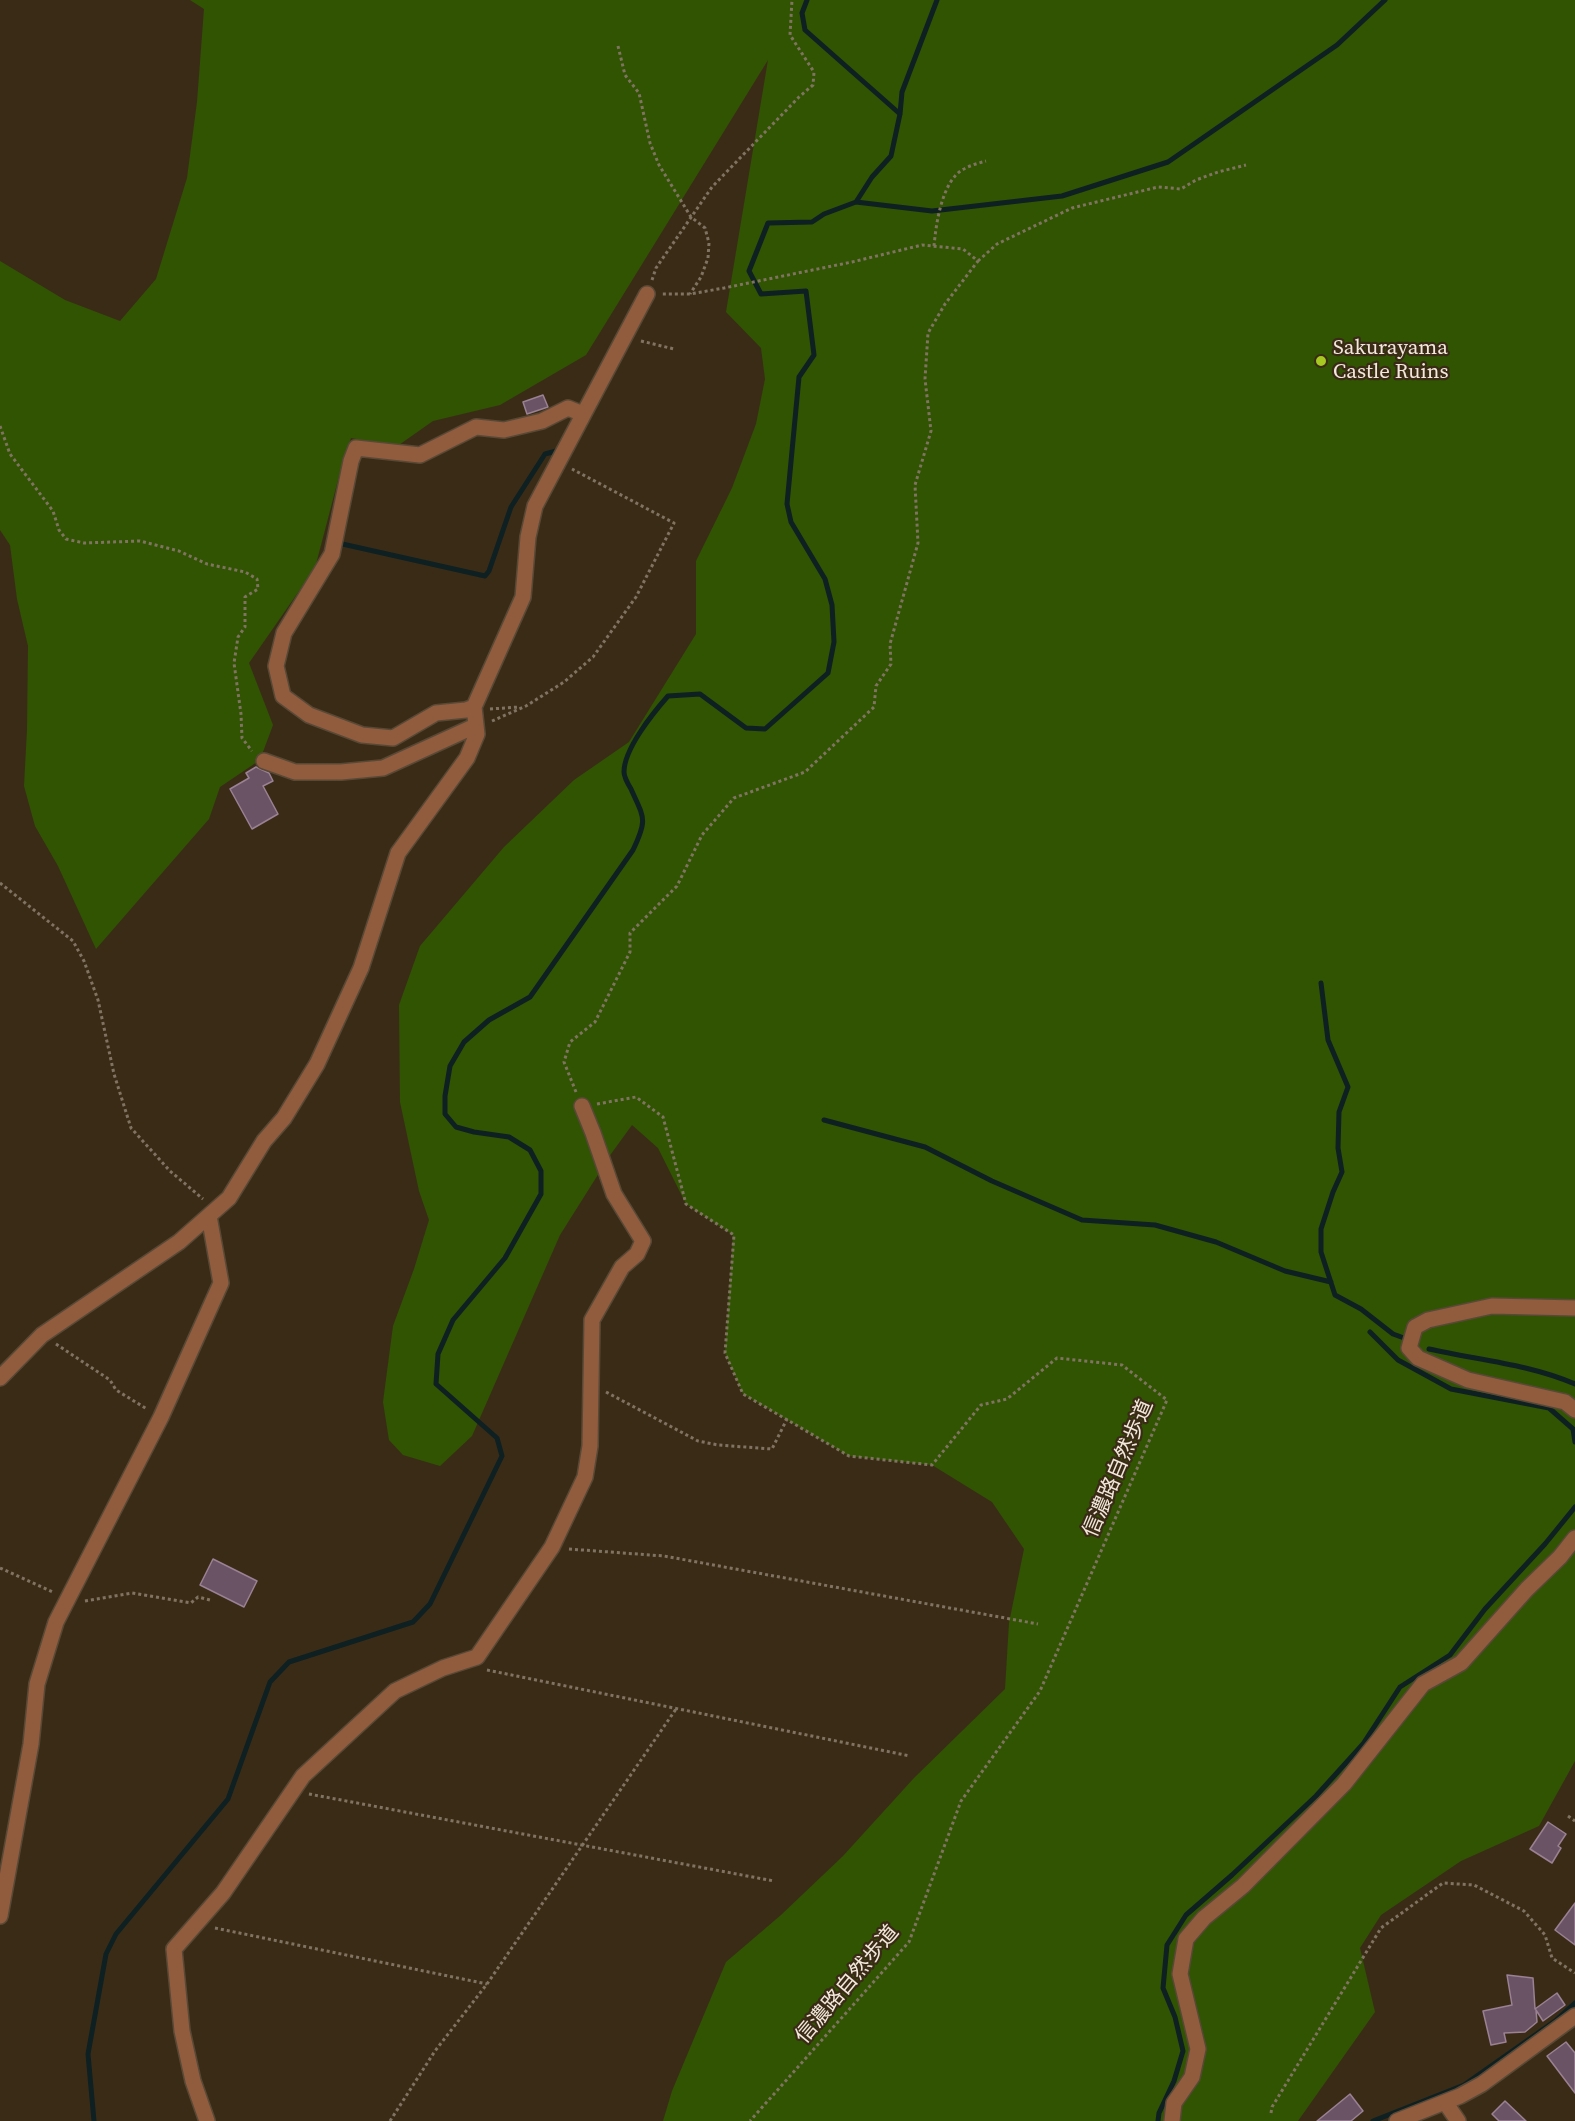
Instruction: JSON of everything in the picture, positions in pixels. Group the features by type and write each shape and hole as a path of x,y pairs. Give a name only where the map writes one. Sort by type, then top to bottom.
{"street":[{"path":"0,1378 42,1335 179,1242 230,1198 264,1141 284,1118 317,1064 361,968 398,853 467,758 476,730 474,707 523,597 528,537 535,506 583,414 612,365 647,294"},
{"path":"474,707 436,713 393,738 362,735 309,715 283,696 276,666 285,633 332,554 351,461 356,448 420,455 476,428 504,430 542,421 568,408 583,414"},
{"path":"264,760 295,772 341,772 383,768 476,730"},
{"path":"207,2121 193,2081 182,2031 174,1949 223,1893 303,1776 395,1691 443,1668 477,1657 552,1547 585,1477 590,1446 592,1320 622,1267 638,1254 643,1241 614,1194 582,1106"},
{"path":"0,1916 32,1744 37,1684 56,1622 161,1417 221,1283 212,1213"},
{"path":"1575,1308 1492,1306 1428,1320 1415,1327 1409,1348 1418,1358 1468,1380 1565,1402 1575,1410"},
{"path":"1172,2121 1174,2103 1192,2077 1198,2049 1180,1974 1186,1939 1204,1918 1243,1886 1344,1784 1423,1684 1461,1663 1575,1538"},
{"path":"1397,2121 1482,2084 1575,2016"},
{"path":"1445,2102 1458,2121"}],"path":[{"path":"792,0 790,35 814,72 813,85 712,187 656,268 647,294 690,294 724,288 922,245 963,249 978,261"},
{"path":"618,46 625,75 639,93 650,143 659,165 691,217 705,228 709,243 708,258 690,294"},
{"path":"934,246 936,223 942,199 961,170 986,161"},
{"path":"582,1106 564,1062 570,1042 596,1022 630,952 630,933 677,886 702,836 734,798 805,772 874,707 876,686 891,664 890,644 918,543 915,485 931,431 925,380 928,333 945,304 978,261 998,244 1072,208 1158,187 1180,189 1218,171 1246,165"},
{"path":"625,336 674,349"},
{"path":"0,426 10,453 53,512 59,530 66,539 84,543 140,540 179,551 207,564 245,572 257,579 258,590 245,597 245,627 238,637 234,663 242,738"},
{"path":"476,730 526,706 564,682 593,657 636,597 674,523 559,461"},
{"path":"474,707 497,710 526,706"},
{"path":"0,884 73,940 84,961 98,1000 114,1074 131,1128 212,1213"},
{"name":"信濃路自然歩道","path":"582,1106 636,1097 663,1117 686,1204 734,1235 725,1353 743,1394 849,1456 932,1465 981,1405 1008,1399 1058,1358 1122,1365 1167,1400 1040,1691 961,1801 909,1942 750,2121"},
{"path":"42,1335 110,1380 116,1390 161,1417"},
{"path":"591,1384 698,1441 718,1445 772,1449 787,1419"},
{"path":"552,1547 664,1556 1038,1624"},
{"path":"0,1568 68,1599 86,1601 132,1593 192,1603 198,1597 210,1600"},
{"path":"467,1660 482,1670 910,1756"},
{"path":"390,2121 435,2051 487,1984 676,1708"},
{"path":"292,1791 774,1881"},
{"path":"1568,1816 1575,1821"},
{"path":"1270,2114 1272,2107 1381,1928 1443,1883 1474,1885 1524,1911 1545,1935 1552,1958 1575,1973"},
{"path":"195,1924 487,1984"}],"green space":[{"path":"190,0 1575,0 1575,1761 1539,1826 1461,1861 1381,1915 1360,1948 1375,2012 1298,2121 663,2121 672,2091 726,1962 781,1915 843,1856 914,1778 1005,1689 1009,1623 1024,1549 992,1502 932,1465 849,1456 743,1394 725,1353 733,1235 686,1204 658,1148 632,1125 560,1235 472,1436 440,1466 403,1455 389,1440 383,1402 393,1326 429,1220 419,1191 400,1102 399,1005 420,946 504,847 574,780 629,742 696,634 696,561 732,488 756,424 765,379 761,348 726,312 768,60 586,355 500,405 433,421 396,447 351,438 315,568 249,663 273,725 260,760 220,787 209,819 96,949 58,866 35,826 24,786 28,646 17,599 10,545 0,530 0,261 65,300 120,321 156,279 187,178 197,102 204,9"}],"building":[{"path":"543,395 548,407 527,414 523,402"},
{"path":"256,767 269,773 273,781 263,786 278,814 252,829 230,789 249,778 246,773"},
{"path":"213,1559 257,1581 244,1607 200,1585"},
{"path":"1548,1822 1566,1834 1558,1846 1561,1848 1552,1863 1530,1849"},
{"path":"1575,1903 1575,1945 1555,1930"},
{"path":"1507,1975 1533,1978 1535,2009 1557,1993 1565,2005 1543,2021 1536,2010 1537,2022 1525,2032 1504,2033 1506,2042 1491,2045 1483,2011 1512,2005"},
{"path":"1566,2042 1575,2053 1575,2093 1547,2056"},
{"path":"1350,2094 1363,2111 1351,2121 1317,2121"},
{"path":"1505,2101 1526,2121 1499,2121 1492,2114"}],"waterway":[{"path":"807,0 802,13 805,30 900,114"},
{"path":"94,2121 88,2054 106,1954 116,1934 228,1799 270,1682 289,1662 413,1622 430,1604 502,1456 497,1438 436,1384 438,1354 453,1320 505,1258 541,1194 541,1171 530,1150 509,1137 456,1127 445,1114 445,1096 450,1066 464,1042 489,1020 530,997 633,850 641,831 642,819 639,806 625,776 625,763 640,732 668,696 700,694 746,728 765,729 828,673 834,642 832,605 825,579 791,522 787,504 799,377 814,355 806,291 761,294 749,271 768,223 812,222 824,214 856,202 872,177 891,156 902,92 937,0"},
{"path":"856,202 932,211 1062,196 1168,162 1337,45 1385,0"},
{"path":"338,543 485,576 489,571 511,507 545,454 556,451"},
{"path":"1321,983 1328,1040 1348,1087 1339,1112 1338,1148 1342,1172 1321,1229 1321,1252 1335,1295 1361,1309 1393,1334 1404,1338"},
{"path":"824,1120 925,1147 992,1181 1082,1220 1155,1225 1216,1242 1285,1271 1331,1282"},
{"path":"1370,1332 1398,1360 1451,1389 1549,1408 1573,1429 1575,1442"},
{"path":"1429,1349 1522,1367 1575,1384"},
{"path":"1158,2121 1183,2051 1175,2017 1163,1988 1167,1945 1186,1915 1316,1796 1363,1744 1400,1687 1450,1655 1485,1609 1545,1544 1575,1507"},
{"path":"1373,2121 1464,2085 1555,2021 1575,2003"}],"place":[{"name":"Sakurayama Castle Ruins","path":"1321,361"}]}
